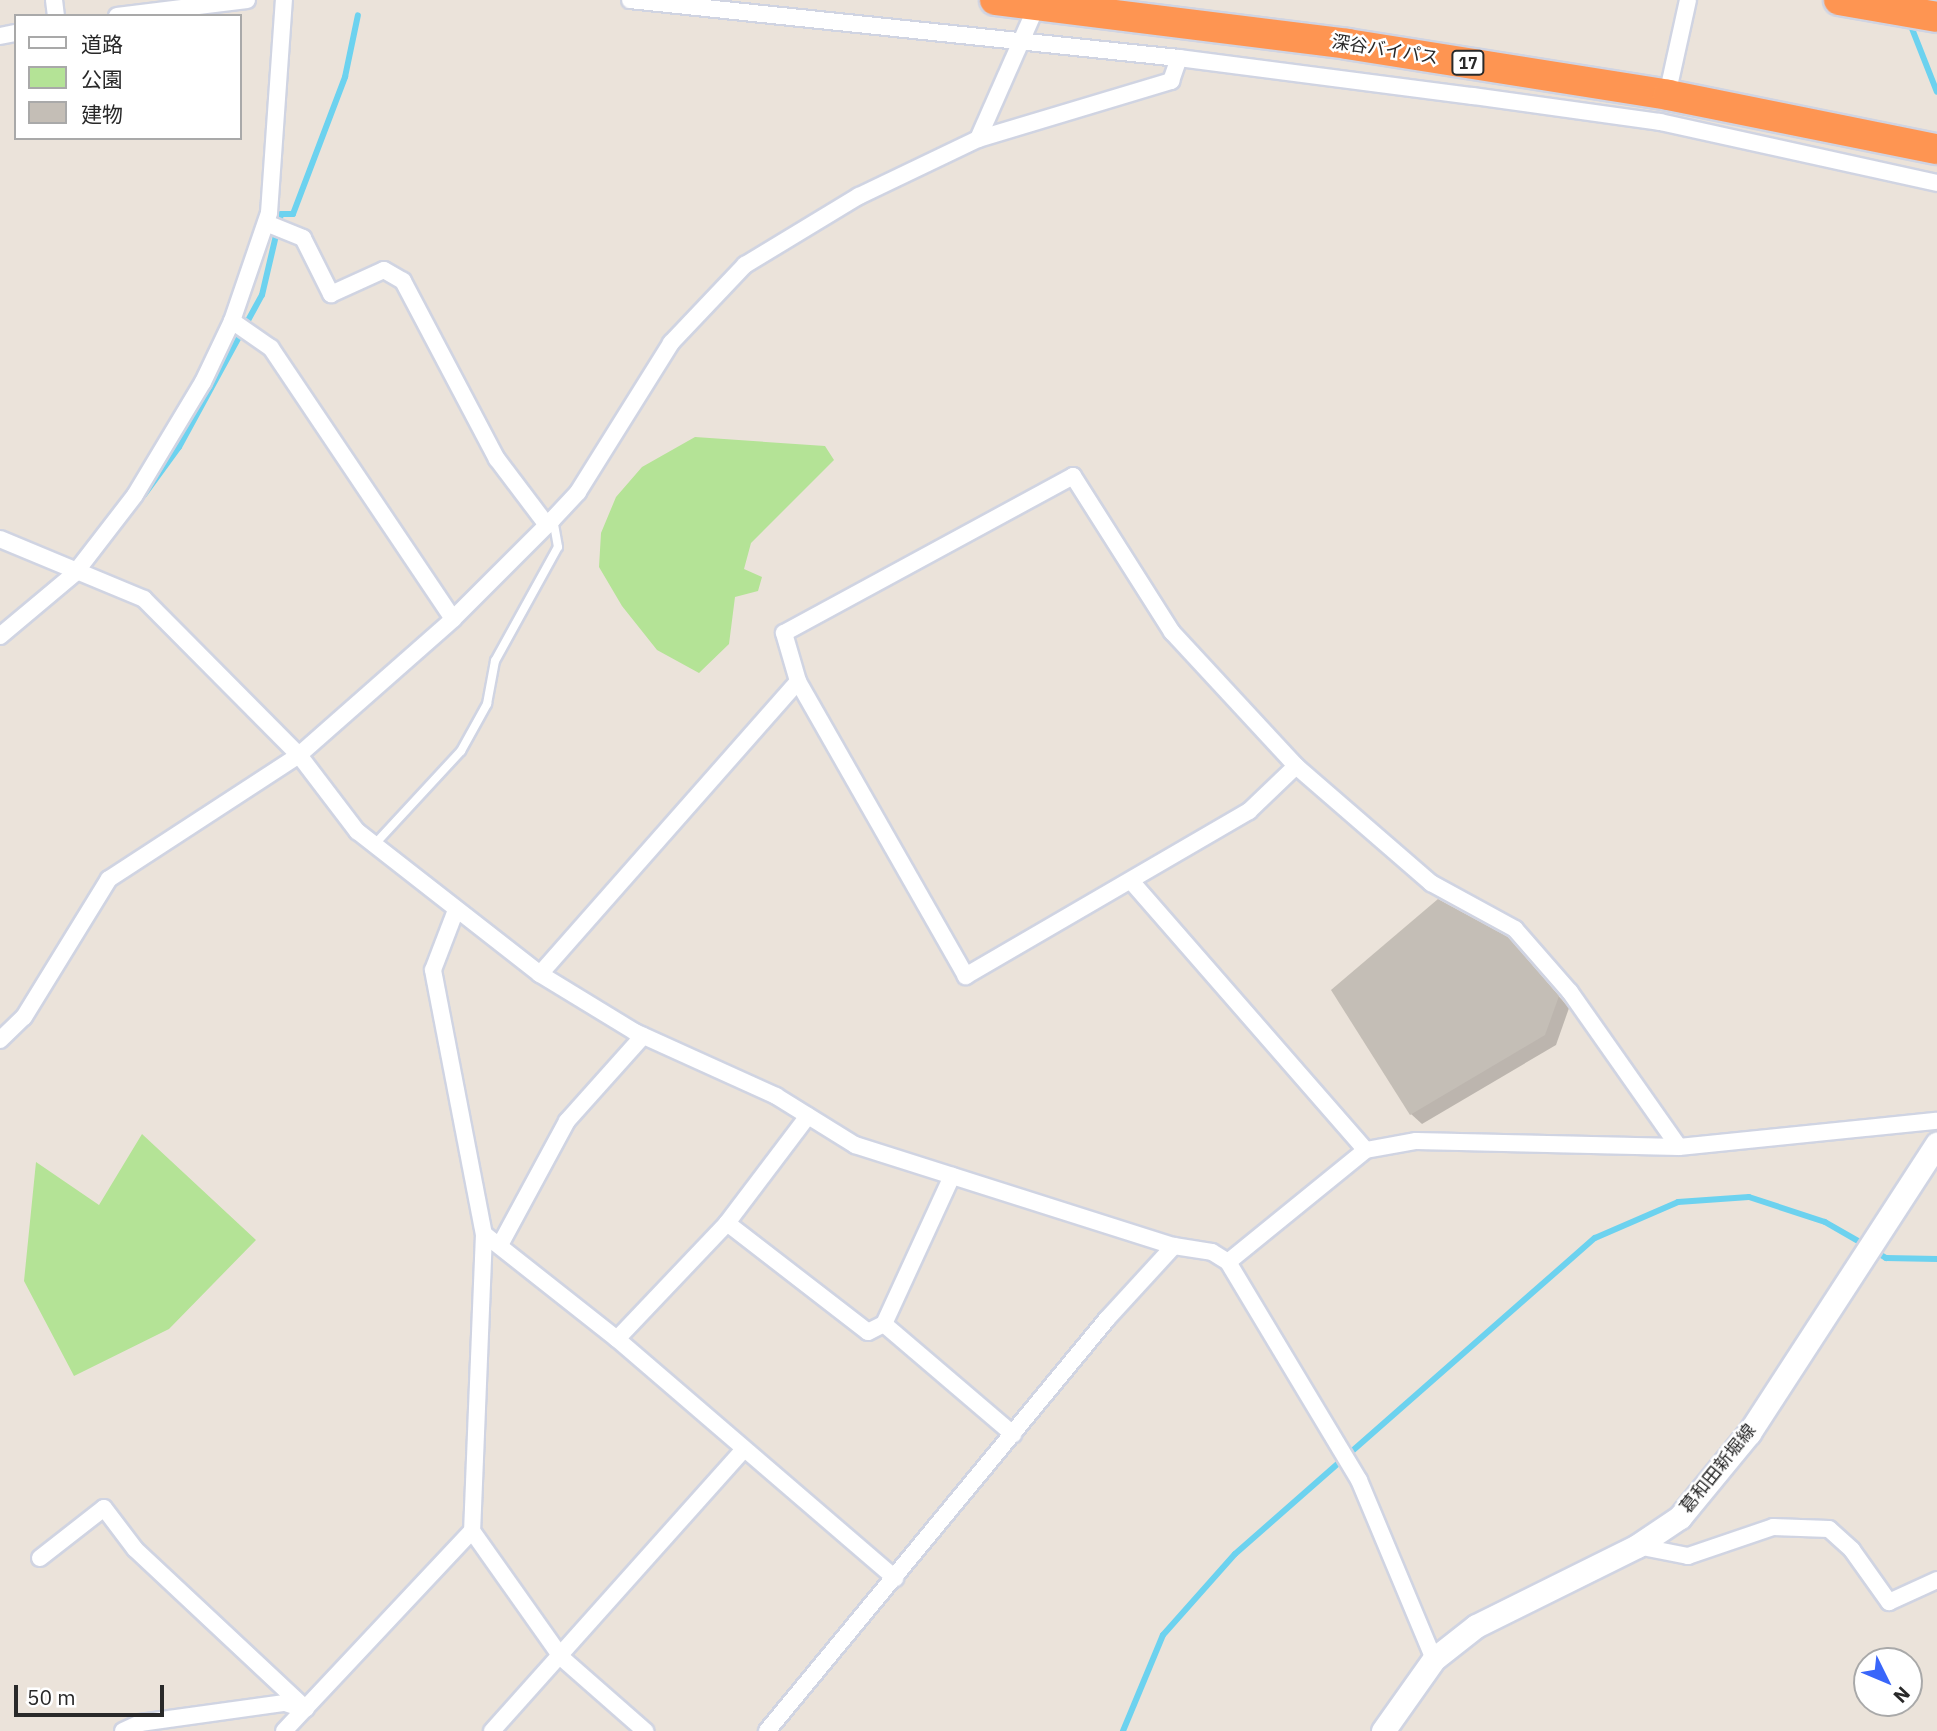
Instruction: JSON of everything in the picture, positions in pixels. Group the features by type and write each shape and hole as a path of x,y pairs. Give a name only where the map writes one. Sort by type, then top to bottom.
{"highway":[{"name":"深谷バイパス","path":"995,0 1038,2 1347,44 1664,109 1937,149"},
{"path":"1839,0 1931,16"}],"main road":[{"name":"葛和田新堀線","path":"1383,1731 1434,1659 1476,1626 1637,1546 1680,1517 1749,1433 1937,1144"}],"street":[{"path":"133,14 247,0"},
{"path":"0,636 75,573 135,495 203,382 233,321 266,223 284,0"},
{"path":"629,0 1664,109 1937,183"},
{"path":"1664,109 1688,0"},
{"path":"978,139 1018,41 1038,2"},
{"path":"0,1040 24,1017 109,879 299,755 453,619 550,522 578,492 671,343 746,265 859,196 978,139 1171,81 1180,58"},
{"path":"266,223 303,238 331,294 384,270 403,281 497,459 550,522"},
{"path":"233,321 271,348 453,619"},
{"path":"1296,766 1249,811 966,976 798,681 784,634 1073,476 1172,632 1296,766 1431,883 1515,929 1570,992 1679,1147"},
{"path":"0,539 75,573 145,599 299,755 357,831 540,974 643,1036 776,1097 856,1145 1174,1246 1212,1252 1228,1262 1351,1468 1434,1659"},
{"path":"540,974 798,681"},
{"path":"1131,881 1366,1150"},
{"path":"456,910 433,970 484,1234 472,1531 562,1658 645,1731"},
{"path":"500,1245 567,1121 643,1036"},
{"path":"617,1339 727,1223 808,1116"},
{"path":"1228,1262 1366,1150 1416,1141 1679,1147 1937,1121"},
{"path":"727,1223 868,1332 884,1324 952,1176"},
{"path":"484,1234 617,1339 895,1578"},
{"path":"767,1731 1013,1434 1174,1246"},
{"path":"884,1324 1013,1434"},
{"path":"492,1731 562,1658 743,1450"},
{"path":"40,1558 104,1508 135,1549 306,1709"},
{"path":"1637,1546 1688,1556 1773,1527 1829,1529 1852,1550 1889,1602 1937,1580"},
{"path":"284,1731 472,1531"},
{"path":"123,1731 140,1723 285,1703 306,1709"}],"lane":[{"path":"374,845 461,751 487,704 495,661 558,547 550,522"}],"green space":[{"path":"695,437 825,446 834,460 751,543 744,569 762,577 758,591 735,597 729,644 699,673 657,650 622,606 599,567 601,533 616,497 642,467"},
{"path":"142,1134 256,1240 169,1329 74,1376 24,1281 36,1162 99,1205"}],"building":[{"path":"1438,899 1508,937 1559,996 1545,1035 1410,1115 1331,990"}],"waterway":[{"path":"144,495 179,447 262,295 281,214 293,214 345,77 358,15"},
{"path":"1909,21 1937,92"},
{"path":"1123,1731 1163,1635 1235,1554 1595,1238 1678,1202 1749,1197 1825,1222 1865,1245"},
{"path":"1874,1251 1886,1258 1937,1259"}]}
